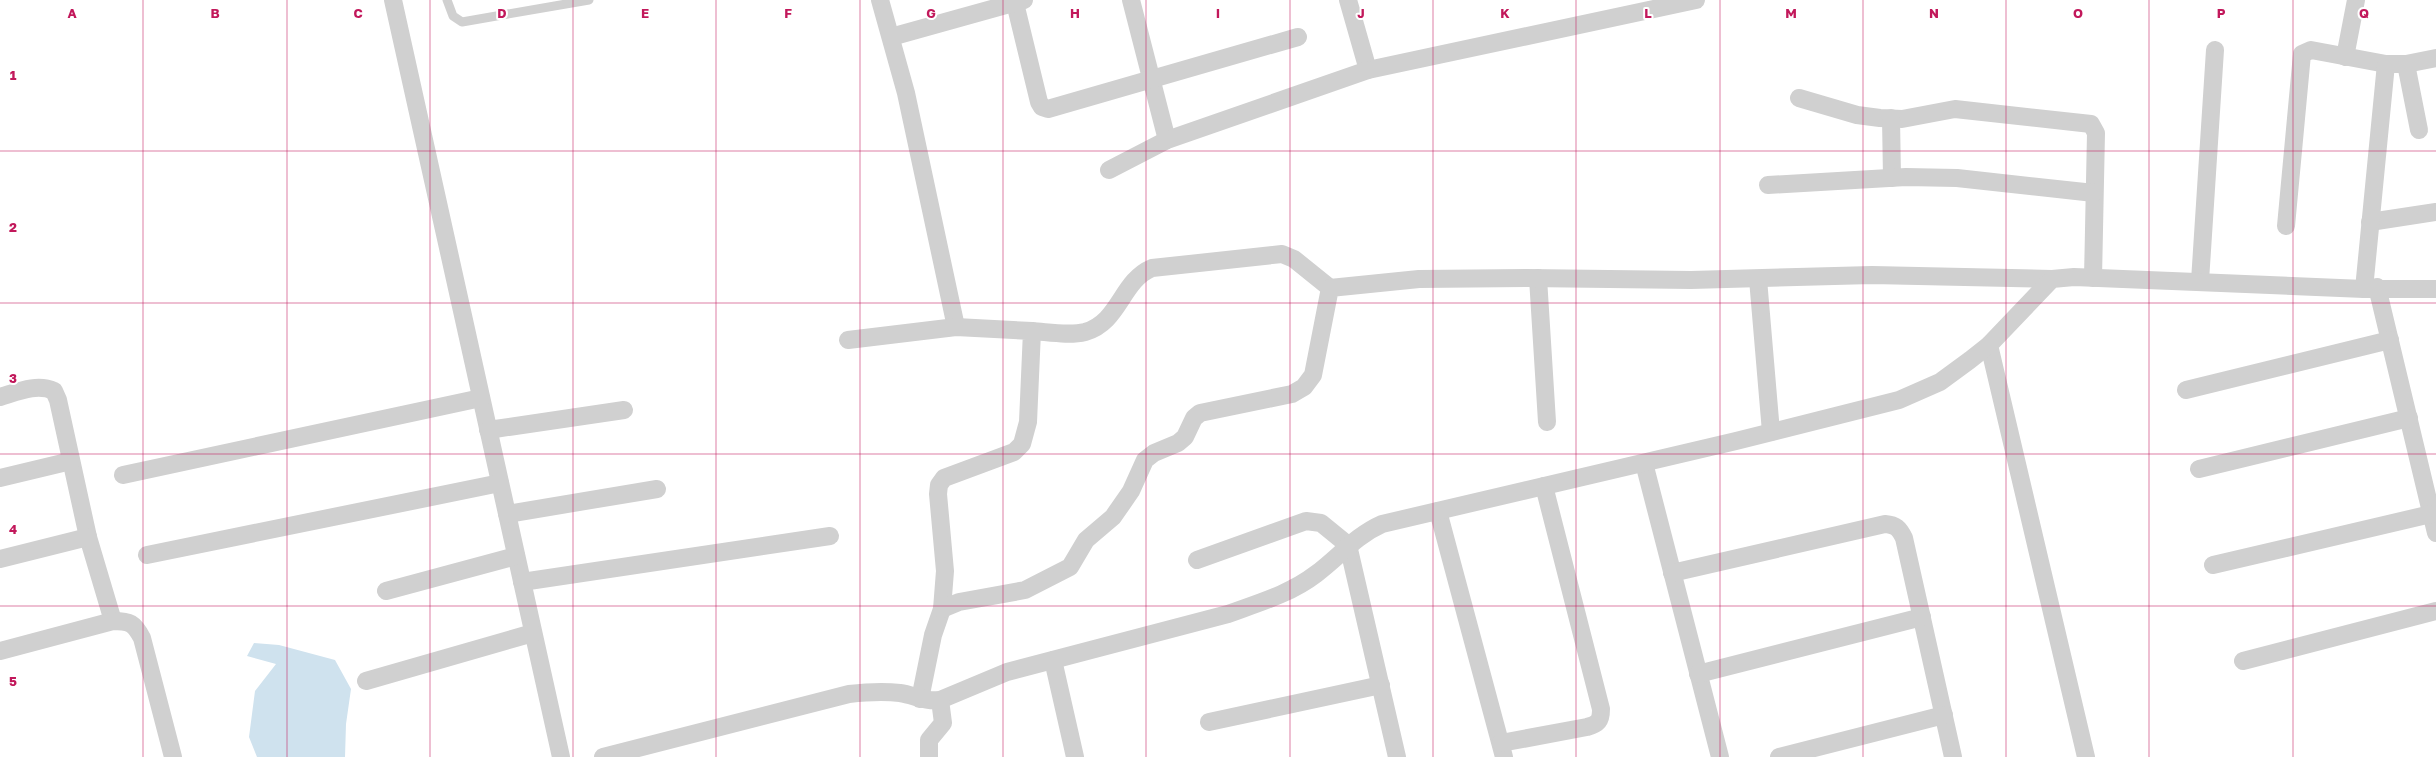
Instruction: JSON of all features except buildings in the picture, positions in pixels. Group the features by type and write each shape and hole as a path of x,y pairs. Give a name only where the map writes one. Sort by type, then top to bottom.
{"street":[{"path":"393,0 561,757"},
{"path":"880,0 906,93 956,327"},
{"path":"1131,0 1167,140"},
{"path":"1348,0 1368,70"},
{"path":"1108,170 1167,140 1368,70 1696,0"},
{"path":"2345,57 2356,0"},
{"path":"891,37 1019,1 1039,102 1042,107 1048,109 1151,78 1298,37"},
{"path":"2200,282 2215,50"},
{"path":"2286,226 2302,54 2311,50 2386,64 2406,64 2436,58"},
{"path":"2386,64 2370,222 2371,288 2390,340 2436,533"},
{"path":"2406,64 2419,130"},
{"path":"1799,98 1857,115 1902,119 1955,109 2090,124 2096,133 2093,278"},
{"path":"1891,118 1892,178"},
{"path":"1768,185 1892,178 1957,178 2094,193"},
{"path":"2370,222 2436,212"},
{"path":"848,340 956,327 1084,332 1099,326 1110,317 1133,280 1142,272 1152,268 1282,254 1294,259 1330,288 1419,279 1538,278 1691,280 1872,275 2052,279 2093,278 2436,289"},
{"path":"1538,278 1547,422"},
{"path":"1758,278 1771,432"},
{"path":"603,757 641,752 849,694 877,691 901,693 920,699 940,700 1007,672 1228,614 1292,590 1316,574 1366,531 1382,524 1644,463 1899,400 1940,382 1988,345 2052,279"},
{"path":"942,609 959,602 1025,590 1070,567 1086,540 1113,517 1131,491 1145,460 1154,453 1178,443 1185,437 1194,418 1200,413 1292,394 1304,387 1312,375 1330,288"},
{"path":"920,699 933,635 942,609 945,572 938,494 939,485 944,478 1014,452 1022,444 1028,422 1032,331"},
{"path":"2186,390 2390,340"},
{"path":"1988,345 2086,757"},
{"path":"0,397 35,388 46,387 54,391 58,400 88,537 113,621"},
{"path":"123,475 481,398"},
{"path":"488,430 624,410"},
{"path":"2199,469 2409,418"},
{"path":"0,478 71,461"},
{"path":"1644,463 1720,757"},
{"path":"147,555 500,483"},
{"path":"1438,511 1502,750 1597,724 1601,718 1601,709 1544,486"},
{"path":"507,514 657,489"},
{"path":"2213,565 2431,514"},
{"path":"1197,560 1306,521 1321,523 1348,545 1397,757"},
{"path":"1672,573 1885,524 1894,525 1900,530 1904,538 1953,757"},
{"path":"522,582 830,536"},
{"path":"0,559 88,537"},
{"path":"386,591 516,556"},
{"path":"2243,661 2436,611"},
{"path":"1698,674 1922,617"},
{"path":"0,651 113,621 124,621 135,625 142,638 172,757"},
{"path":"366,681 533,634"},
{"path":"1053,660 1076,757"},
{"path":"1209,722 1381,685"},
{"path":"929,757 929,740 943,723 940,700"},
{"path":"1779,757 1944,716"}],"lane":[{"path":"447,0 453,16 462,22 551,3 589,0"}],"water":[{"path":"254,643 279,645 335,660 351,689 346,724 345,757 257,757 249,737 255,691 276,664 247,656"}]}
